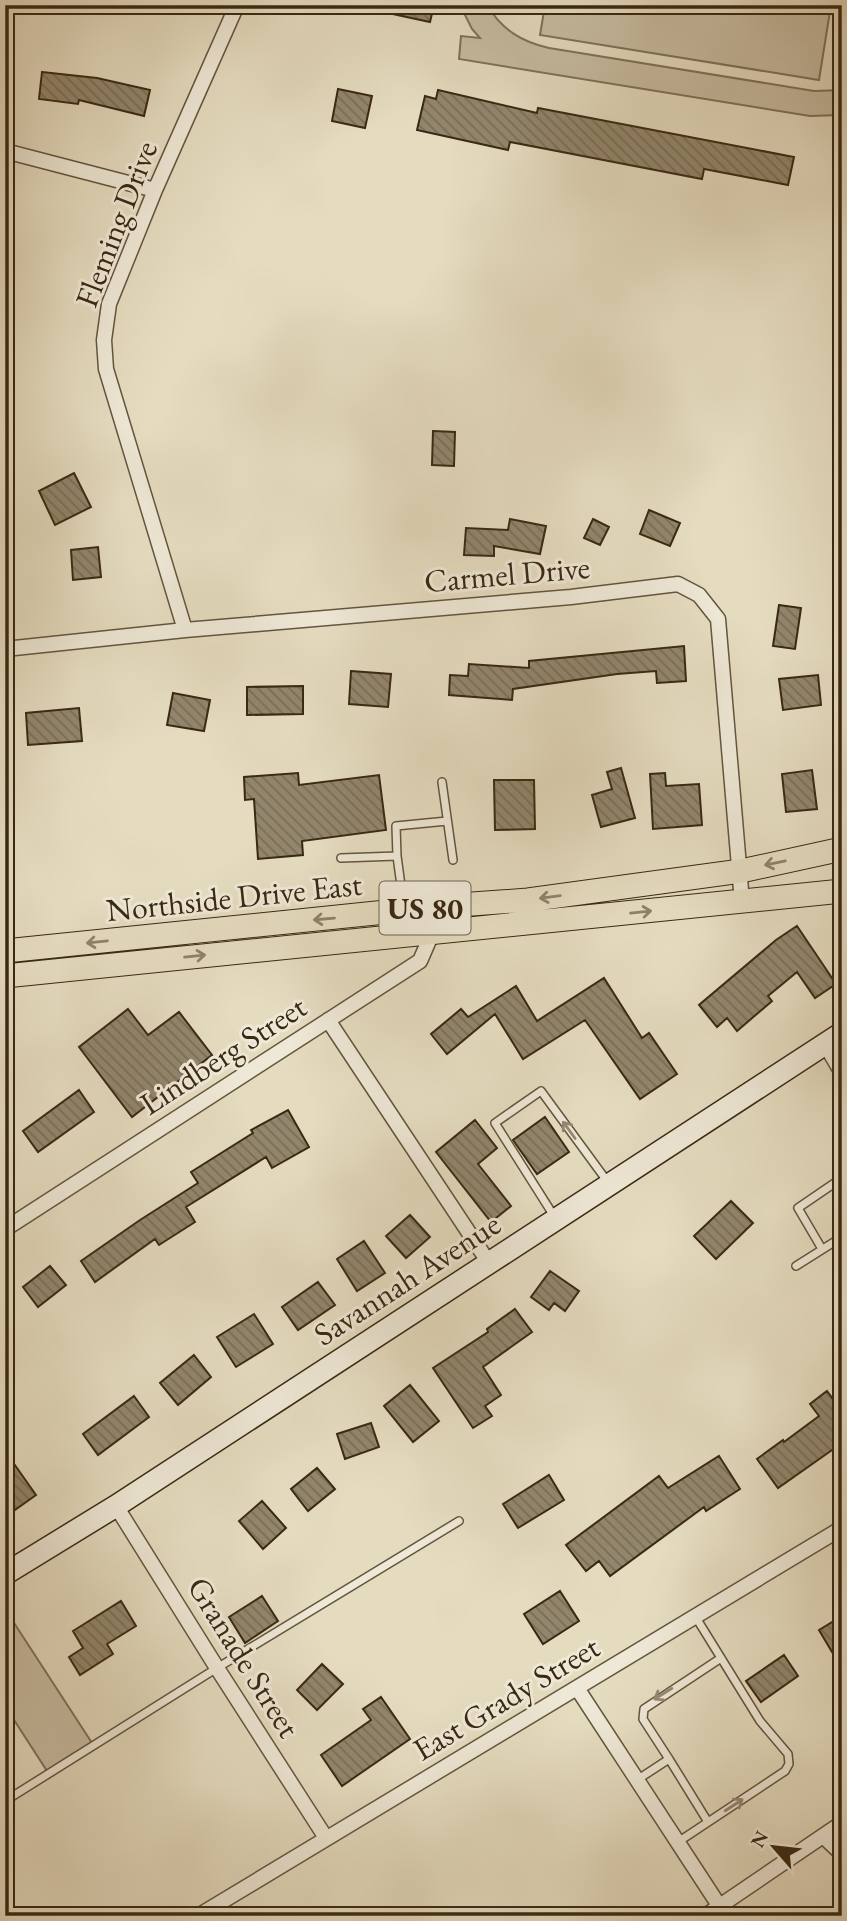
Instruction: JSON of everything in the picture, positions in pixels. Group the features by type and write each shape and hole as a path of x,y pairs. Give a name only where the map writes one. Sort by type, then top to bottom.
{"main road":[{"name":"Northside Drive East","path":"5,951 444,906 528,900 741,871 842,849"},
{"name":"Northside Drive East","path":"5,976 842,891"}],"street":[{"name":"Fleming Drive","path":"185,630 106,369 104,340 109,304 155,190 237,5"},
{"path":"5,151 155,190"},
{"name":"Carmel Drive","path":"5,649 185,630 571,597 678,584 699,595 718,619 742,902"},
{"name":"Lindberg Street","path":"5,1229 420,961 444,906"},
{"path":"328,1020 489,1263"},
{"path":"833,1039 842,1073"},
{"name":"Savannah Avenue","path":"5,1574 116,1506 833,1039"},
{"name":"Granade Street","path":"116,1506 326,1838"},
{"name":"East Grady Street","path":"198,1916 842,1528"},
{"path":"577,1689 720,1906"},
{"path":"705,1916 842,1823"},
{"path":"824,1837 842,1854"}],"lane":[{"path":"442,782 453,860"},
{"path":"404,911 396,826 447,821"},
{"path":"341,858 397,856"},
{"path":"556,1220 495,1124 541,1091 609,1185"},
{"path":"822,1249 798,1208 842,1178"},
{"path":"796,1266 842,1237"},
{"path":"5,1801 458,1521"},
{"path":"678,1842 785,1771 789,1763 788,1754 760,1721 695,1616"},
{"path":"708,1822 643,1719 644,1709 649,1703 721,1658"},
{"path":"637,1780 668,1759"}],"shaded area":[{"path":"460,5 487,5 513,34 549,48 814,91 842,90 842,115 810,116 459,59 461,36 480,38 472,29"},
{"path":"545,5 831,5 819,80 540,35"},
{"path":"5,1609 92,1743 49,1774 5,1706"}],"building":[{"path":"383,5 434,5 430,22 383,12"},
{"path":"42,72 97,78 150,90 144,116 79,100 78,104 39,99"},
{"path":"338,89 372,96 365,128 332,121"},
{"path":"438,90 537,113 538,108 794,157 788,185 704,169 702,179 510,142 508,150 417,130 425,96 436,99"},
{"path":"433,431 455,432 454,466 432,465"},
{"path":"74,473 91,507 55,525 39,491"},
{"path":"649,510 680,523 670,546 640,534"},
{"path":"510,519 546,526 540,554 494,546 494,556 464,555 466,528 508,530"},
{"path":"593,519 609,527 600,545 584,538"},
{"path":"98,547 101,577 73,580 71,550"},
{"path":"779,605 801,608 795,649 773,646"},
{"path":"684,646 686,681 657,683 656,671 513,689 512,700 449,695 450,675 468,676 469,664 529,668 529,661"},
{"path":"351,671 391,674 388,707 349,704"},
{"path":"818,675 821,705 783,710 779,679"},
{"path":"303,686 303,714 247,715 247,687"},
{"path":"173,693 210,700 204,731 167,725"},
{"path":"79,708 82,741 28,745 26,713"},
{"path":"621,768 635,818 601,827 592,795 612,789 607,772"},
{"path":"812,770 817,809 786,812 782,774"},
{"path":"298,773 299,785 379,775 386,830 302,841 303,855 258,859 254,799 245,800 244,777"},
{"path":"665,773 666,786 699,784 702,825 653,829 650,774"},
{"path":"494,780 534,780 535,829 495,830"},
{"path":"797,926 836,984 815,998 797,972 768,996 772,1001 737,1031 727,1018 717,1027 699,1005 776,940"},
{"path":"604,978 642,1038 649,1033 677,1074 640,1099 585,1020 523,1059 495,1014 447,1054 431,1034 461,1009 468,1017 516,986 537,1021"},
{"path":"128,1009 148,1035 179,1012 212,1055 132,1117 79,1047"},
{"path":"79,1090 94,1112 38,1152 23,1131"},
{"path":"288,1110 309,1147 272,1168 266,1157 186,1207 195,1222 159,1245 155,1239 95,1282 81,1261 198,1183 191,1172 253,1133 251,1130"},
{"path":"545,1117 569,1152 537,1174 513,1140"},
{"path":"475,1120 497,1148 478,1164 511,1206 491,1222 436,1152"},
{"path":"731,1201 753,1223 716,1259 694,1236"},
{"path":"410,1215 430,1237 406,1258 386,1236"},
{"path":"364,1241 385,1273 357,1291 337,1259"},
{"path":"50,1266 66,1285 38,1307 23,1287"},
{"path":"550,1271 579,1291 565,1311 554,1303 549,1310 531,1297"},
{"path":"318,1282 335,1305 298,1330 282,1307"},
{"path":"515,1309 532,1332 483,1367 501,1395 485,1406 492,1416 473,1428 433,1368 488,1332 487,1329"},
{"path":"254,1314 273,1344 236,1367 217,1337"},
{"path":"194,1355 211,1377 178,1405 160,1383"},
{"path":"410,1385 439,1421 413,1442 384,1406"},
{"path":"827,1391 842,1411 842,1443 778,1488 757,1459 819,1416 810,1404"},
{"path":"134,1396 149,1417 98,1455 83,1434"},
{"path":"371,1423 379,1447 345,1459 337,1434"},
{"path":"5,1451 36,1495 5,1517"},
{"path":"719,1456 740,1489 706,1511 704,1507 610,1576 599,1561 586,1571 566,1545 659,1476 668,1488"},
{"path":"317,1468 335,1489 308,1511 291,1489"},
{"path":"549,1475 564,1500 518,1528 503,1504"},
{"path":"262,1501 286,1528 263,1549 239,1521"},
{"path":"560,1591 579,1621 543,1644 524,1614"},
{"path":"262,1596 278,1621 245,1643 229,1617"},
{"path":"121,1601 136,1626 107,1644 113,1654 80,1675 69,1657 83,1648 73,1631"},
{"path":"842,1616 842,1647 832,1652 819,1630"},
{"path":"784,1655 798,1676 761,1702 746,1681"},
{"path":"322,1664 343,1684 317,1710 297,1690"},
{"path":"381,1697 410,1739 342,1786 321,1755 371,1720 363,1709"}]}
